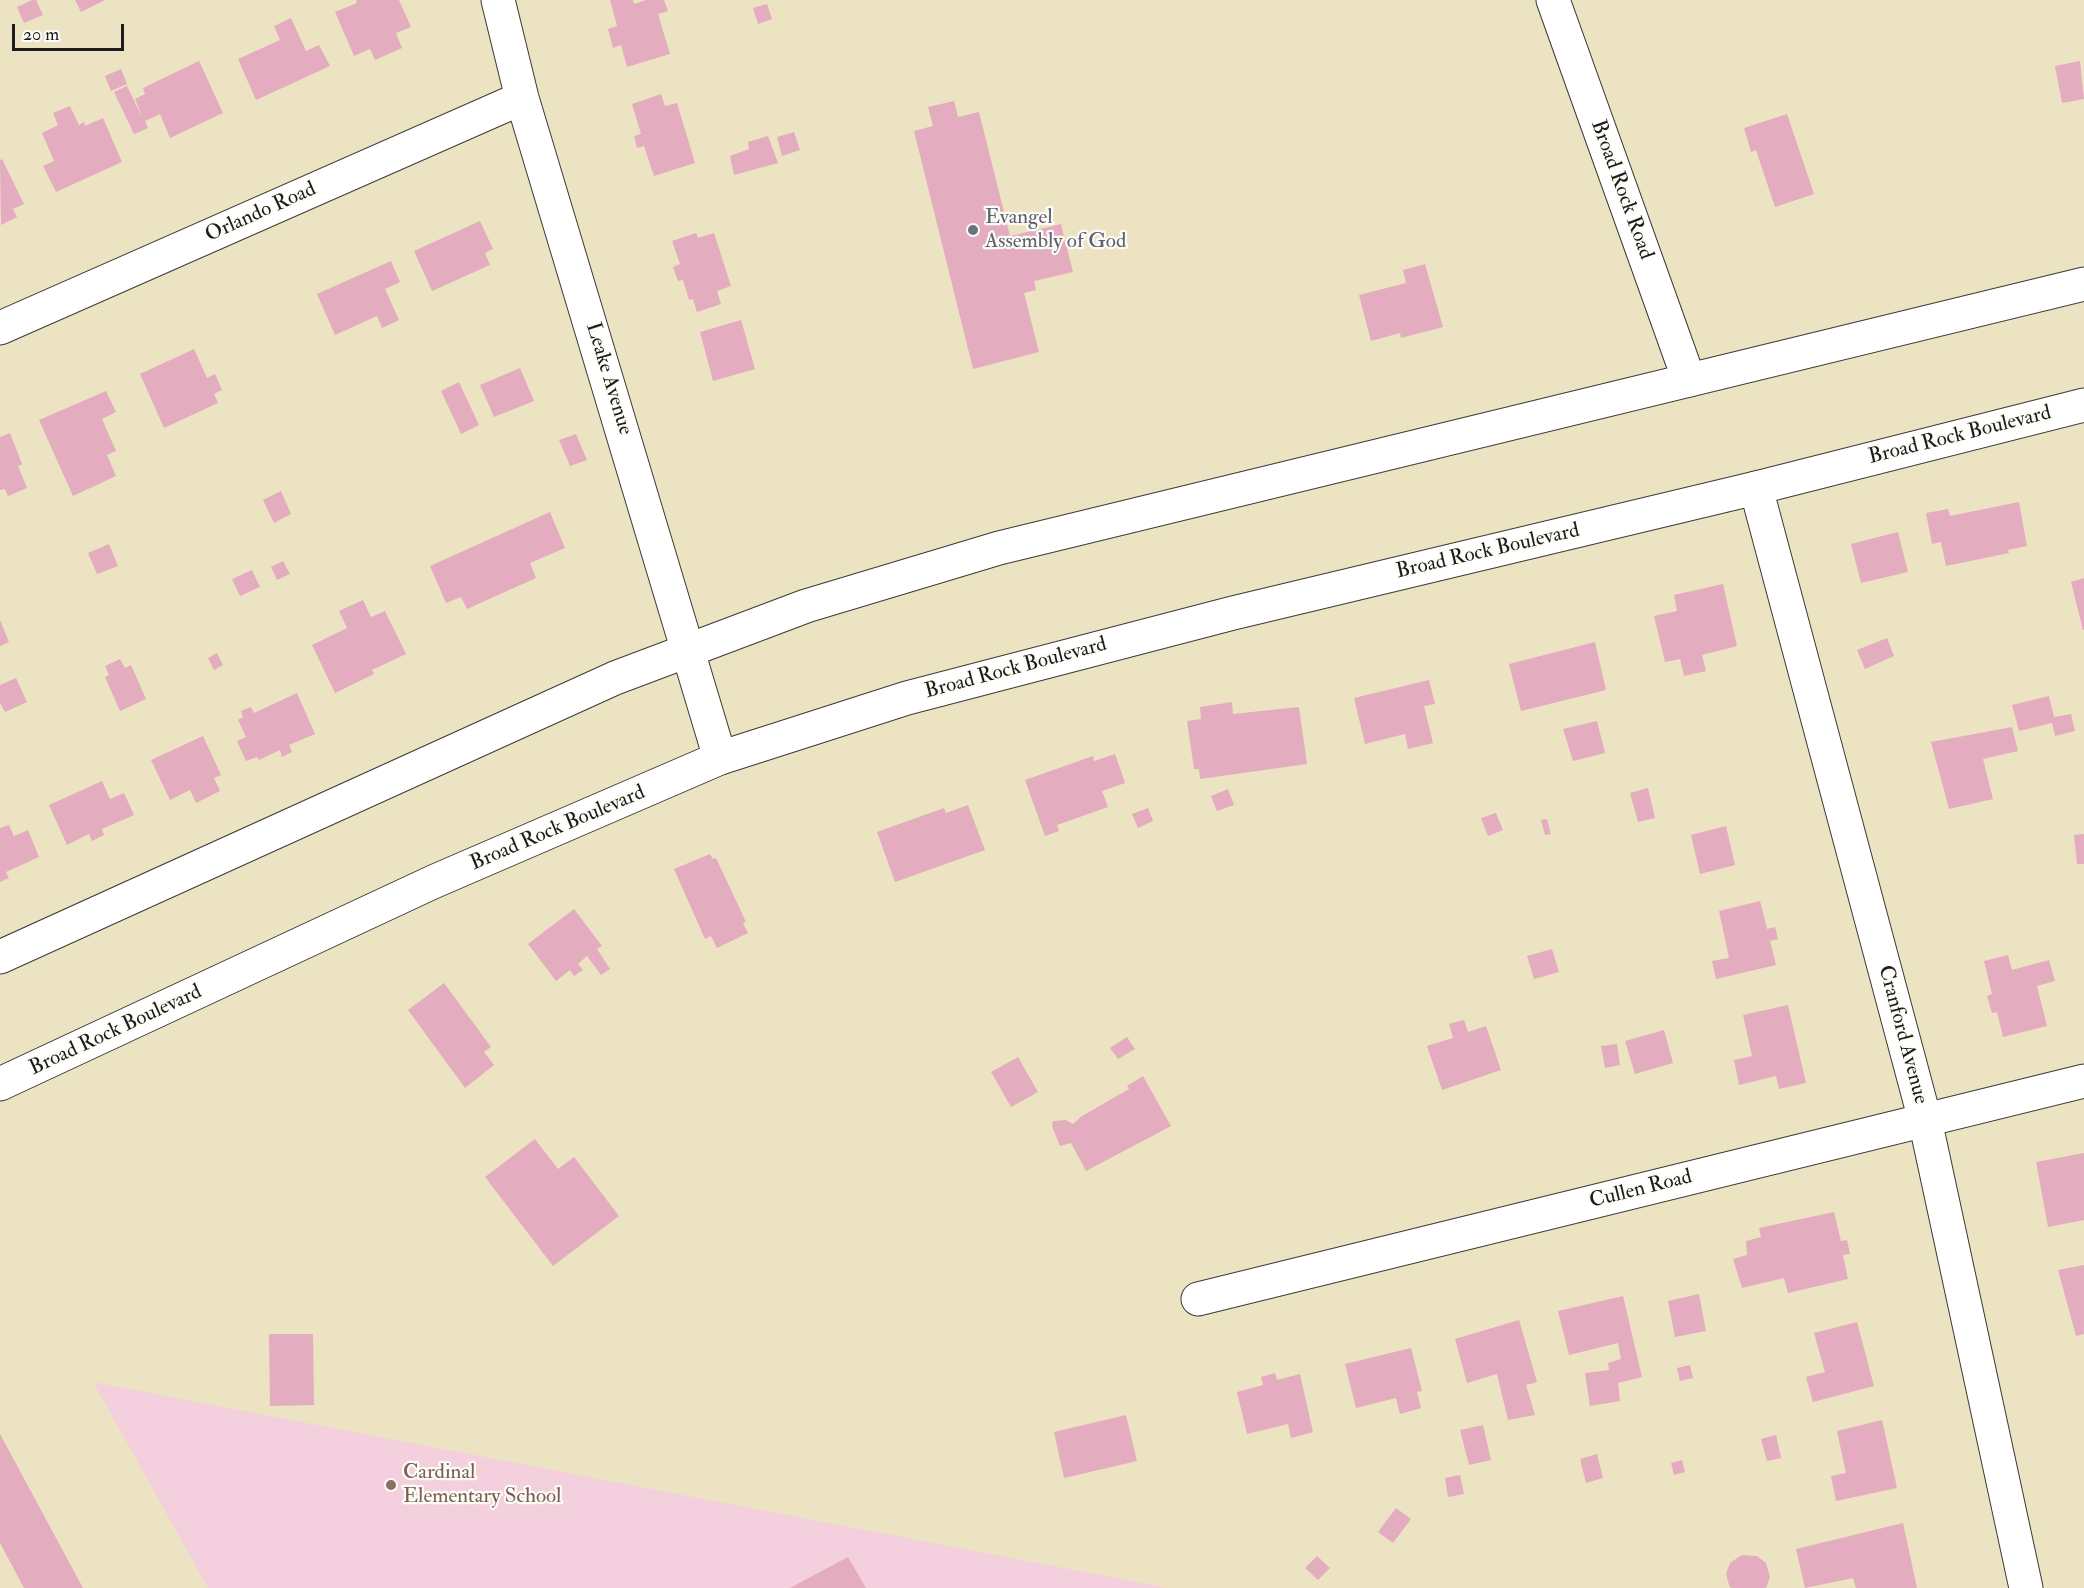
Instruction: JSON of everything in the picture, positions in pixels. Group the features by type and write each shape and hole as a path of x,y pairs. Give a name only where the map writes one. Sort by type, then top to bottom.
{"main road":[{"name":"Leake Avenue","path":"498,0 522,98 690,650 720,758"},
{"name":"Broad Rock Road","path":"1553,0 1689,380"},
{"name":"Orlando Road","path":"0,328 522,98"},
{"path":"0,957 594,688 806,606 999,548 2084,284"},
{"name":"Broad Rock Boulevard","path":"0,1084 433,882 720,758 907,698 1233,613 1756,488 2084,405"},
{"name":"Cranford Avenue","path":"1756,488 1925,1120 2026,1588"},
{"name":"Cullen Road","path":"1198,1299 2084,1081"}],"shaded area":[{"name":"Cardinal Elementary School","path":"93,1382 1168,1588 208,1588"}],"building":[{"path":"36,0 43,15 24,23 17,7"},
{"path":"75,0 105,0 81,12"},
{"path":"356,0 399,0 411,27 396,33 402,48 375,60 370,49 354,56 335,12 357,3"},
{"path":"610,0 633,0 634,4 646,0 664,0 668,11 658,14 670,54 627,67 621,45 613,48 608,29 617,26"},
{"path":"767,4 772,19 758,24 753,8"},
{"path":"291,18 306,51 319,45 330,66 256,100 238,59 280,40 274,26"},
{"path":"199,61 223,113 170,138 160,114 145,121 148,128 134,134 114,92 127,86 143,119 135,99 145,94 143,88"},
{"path":"2080,61 2084,99 2062,103 2055,66"},
{"path":"121,69 127,84 111,91 105,76"},
{"path":"661,94 665,106 677,103 695,163 654,176 644,146 637,148 634,136 641,134 632,104"},
{"name":"Evangel Assembly of God","path":"954,101 958,117 979,112 1010,236 1061,224 1073,272 1034,281 1036,290 1024,293 1039,352 973,369 914,131 933,126 928,107"},
{"path":"70,106 79,125 84,122 85,126 103,118 122,162 56,192 43,166 54,161 42,133 58,125 53,113"},
{"path":"1787,114 1814,194 1775,207 1756,150 1751,152 1744,128"},
{"path":"794,132 800,150 782,156 777,137"},
{"path":"768,136 778,163 734,175 730,156 749,149 748,142"},
{"path":"2,159 24,204 13,209 17,217 1,225 0,160"},
{"path":"480,221 493,249 485,253 490,265 432,291 414,251"},
{"path":"696,233 698,238 714,233 731,286 717,291 721,304 697,312 693,299 689,300 683,280 678,281 673,267 680,264 672,241"},
{"path":"391,261 400,282 385,289 399,320 382,328 377,316 335,335 317,294"},
{"path":"1425,264 1443,327 1401,338 1400,333 1371,341 1359,295 1406,283 1403,270"},
{"path":"741,320 755,369 713,381 700,332"},
{"path":"194,349 207,378 215,374 222,390 214,394 218,403 164,428 140,374"},
{"path":"520,368 534,401 494,417 480,385"},
{"path":"459,382 479,425 461,434 441,391"},
{"path":"106,391 116,412 102,419 116,451 107,455 116,476 73,496 39,420"},
{"path":"10,433 22,464 18,466 27,488 8,496 5,489 0,490 0,437"},
{"path":"576,434 587,460 570,466 559,440"},
{"path":"281,491 291,514 274,523 263,500"},
{"path":"2019,502 2027,546 2008,550 2009,553 1946,566 1941,542 1932,544 1926,513 1948,509 1950,516"},
{"path":"550,512 565,548 530,563 536,578 467,609 461,597 446,603 430,566"},
{"path":"1898,532 1908,572 1861,583 1851,544"},
{"path":"109,544 118,566 97,574 88,553"},
{"path":"283,561 290,574 277,580 271,567"},
{"path":"252,570 260,587 240,596 232,579"},
{"path":"2084,578 2084,630 2083,630 2071,582"},
{"path":"1723,584 1737,646 1702,655 1706,671 1684,676 1680,659 1665,662 1654,616 1677,611 1674,595"},
{"path":"363,600 371,617 385,611 406,654 372,670 374,674 335,693 312,645 347,628 339,611"},
{"path":"0,620 9,642 0,646"},
{"path":"1887,638 1894,656 1865,669 1857,650"},
{"path":"1595,642 1606,690 1521,711 1509,664"},
{"path":"217,653 223,665 214,670 208,658"},
{"path":"120,659 125,668 131,665 146,699 120,711 105,677 109,675 105,666"},
{"path":"16,678 27,702 5,712 0,703 0,685"},
{"path":"1429,680 1435,704 1424,706 1433,743 1408,749 1405,734 1365,744 1354,698"},
{"path":"297,693 315,734 289,745 292,752 282,757 280,750 259,760 257,757 246,761 237,741 246,737 238,720 243,717 241,711 251,707 254,713"},
{"path":"2049,696 2054,717 2071,714 2075,731 2055,736 2052,723 2019,731 2012,705"},
{"path":"1232,702 1233,714 1299,707 1307,764 1200,779 1199,769 1194,769 1187,721 1201,719 1200,707"},
{"path":"1597,721 1605,753 1573,761 1563,729"},
{"path":"2012,727 2018,751 1983,759 1993,799 1949,809 1931,742"},
{"path":"203,736 221,775 214,778 220,791 196,803 190,790 170,800 151,760"},
{"path":"1115,754 1125,783 1102,791 1108,807 1057,825 1059,831 1045,836 1025,780 1093,756 1094,761"},
{"path":"102,781 110,799 124,793 134,815 102,829 104,835 92,841 89,834 67,845 49,805"},
{"path":"1648,788 1655,818 1638,822 1630,793"},
{"path":"1228,789 1234,805 1217,811 1211,796"},
{"path":"968,805 985,850 895,882 877,832 944,808 946,813"},
{"path":"1148,808 1153,821 1138,828 1132,814"},
{"path":"1496,813 1503,830 1488,836 1481,818"},
{"path":"1547,819 1551,834 1545,835 1541,820"},
{"path":"9,825 14,836 28,830 39,857 6,872 9,878 0,882 0,828"},
{"path":"1726,826 1735,865 1700,874 1691,835"},
{"path":"2084,834 2084,864 2077,864 2074,835"},
{"path":"710,854 713,859 716,858 746,922 743,923 748,933 717,948 711,936 705,939 674,869"},
{"path":"1760,901 1767,929 1775,927 1778,939 1770,941 1776,965 1716,979 1712,961 1729,958 1719,911"},
{"path":"574,909 602,946 597,949 610,969 601,975 587,956 578,964 583,970 574,976 570,970 556,981 528,944"},
{"path":"1552,949 1559,972 1534,979 1527,956"},
{"path":"2008,955 2012,970 2049,960 2055,981 2037,986 2047,1026 2003,1037 1997,1012 1992,1013 1987,996 1992,994 1984,961"},
{"path":"444,983 491,1047 484,1052 494,1065 465,1088 408,1010"},
{"path":"1788,1005 1806,1083 1779,1089 1776,1076 1739,1085 1734,1060 1752,1056 1743,1015"},
{"path":"1464,1020 1468,1032 1486,1026 1501,1070 1442,1090 1427,1046 1453,1038 1449,1024"},
{"path":"1664,1030 1673,1063 1635,1074 1625,1041"},
{"path":"1127,1037 1135,1049 1118,1059 1110,1048"},
{"path":"1617,1044 1620,1065 1605,1068 1601,1046"},
{"path":"1018,1057 1038,1092 1011,1107 991,1072"},
{"path":"1143,1076 1171,1126 1086,1171 1071,1143 1060,1146 1052,1126 1053,1121 1066,1120 1073,1124 1082,1116 1129,1089 1127,1086"},
{"path":"535,1139 558,1169 574,1157 619,1216 553,1266 485,1177"},
{"path":"2084,1153 2084,1220 2048,1227 2036,1162"},
{"path":"1834,1212 1841,1241 1847,1240 1850,1254 1843,1255 1848,1279 1788,1293 1784,1278 1742,1288 1733,1259 1747,1255 1746,1241 1761,1237 1759,1228"},
{"path":"2084,1265 2084,1334 2076,1336 2058,1270"},
{"path":"1699,1294 1706,1331 1675,1337 1668,1301"},
{"path":"1623,1296 1642,1377 1618,1383 1620,1401 1590,1406 1585,1373 1609,1370 1608,1363 1621,1359 1618,1343 1569,1355 1558,1311"},
{"path":"1519,1320 1537,1382 1526,1385 1535,1415 1508,1420 1497,1374 1467,1383 1455,1339"},
{"path":"1857,1322 1874,1386 1813,1402 1806,1377 1825,1372 1814,1333"},
{"path":"269,1334 313,1334 314,1405 270,1406"},
{"path":"1411,1348 1422,1391 1417,1392 1421,1408 1400,1414 1396,1398 1356,1408 1345,1364"},
{"path":"1690,1365 1693,1378 1680,1381 1677,1368"},
{"path":"1275,1373 1277,1380 1300,1374 1313,1432 1291,1438 1288,1424 1247,1434 1237,1392 1263,1385 1261,1377"},
{"path":"1126,1415 1137,1461 1064,1478 1054,1432"},
{"path":"1882,1420 1897,1488 1836,1501 1831,1476 1846,1473 1837,1431"},
{"path":"1483,1425 1491,1460 1469,1465 1460,1430"},
{"path":"0,1434 83,1588 24,1588 0,1543"},
{"path":"1776,1435 1781,1458 1767,1461 1761,1439"},
{"path":"1597,1454 1603,1478 1586,1483 1580,1459"},
{"path":"1682,1460 1685,1472 1674,1475 1671,1463"},
{"path":"1460,1475 1464,1494 1448,1497 1445,1478"},
{"path":"1396,1508 1411,1519 1393,1543 1378,1532"},
{"path":"1903,1523 1917,1588 1856,1588 1853,1578 1805,1588 1796,1549"},
{"path":"1742,1555 1757,1556 1766,1563 1770,1577 1766,1588 1731,1588 1726,1574 1730,1563"},
{"path":"1317,1556 1330,1568 1318,1580 1305,1568"},
{"path":"848,1557 866,1588 790,1588"}],"place":[{"name":"Evangel Assembly of God","path":"973,230"},
{"name":"Cardinal Elementary School","path":"391,1485"}]}
